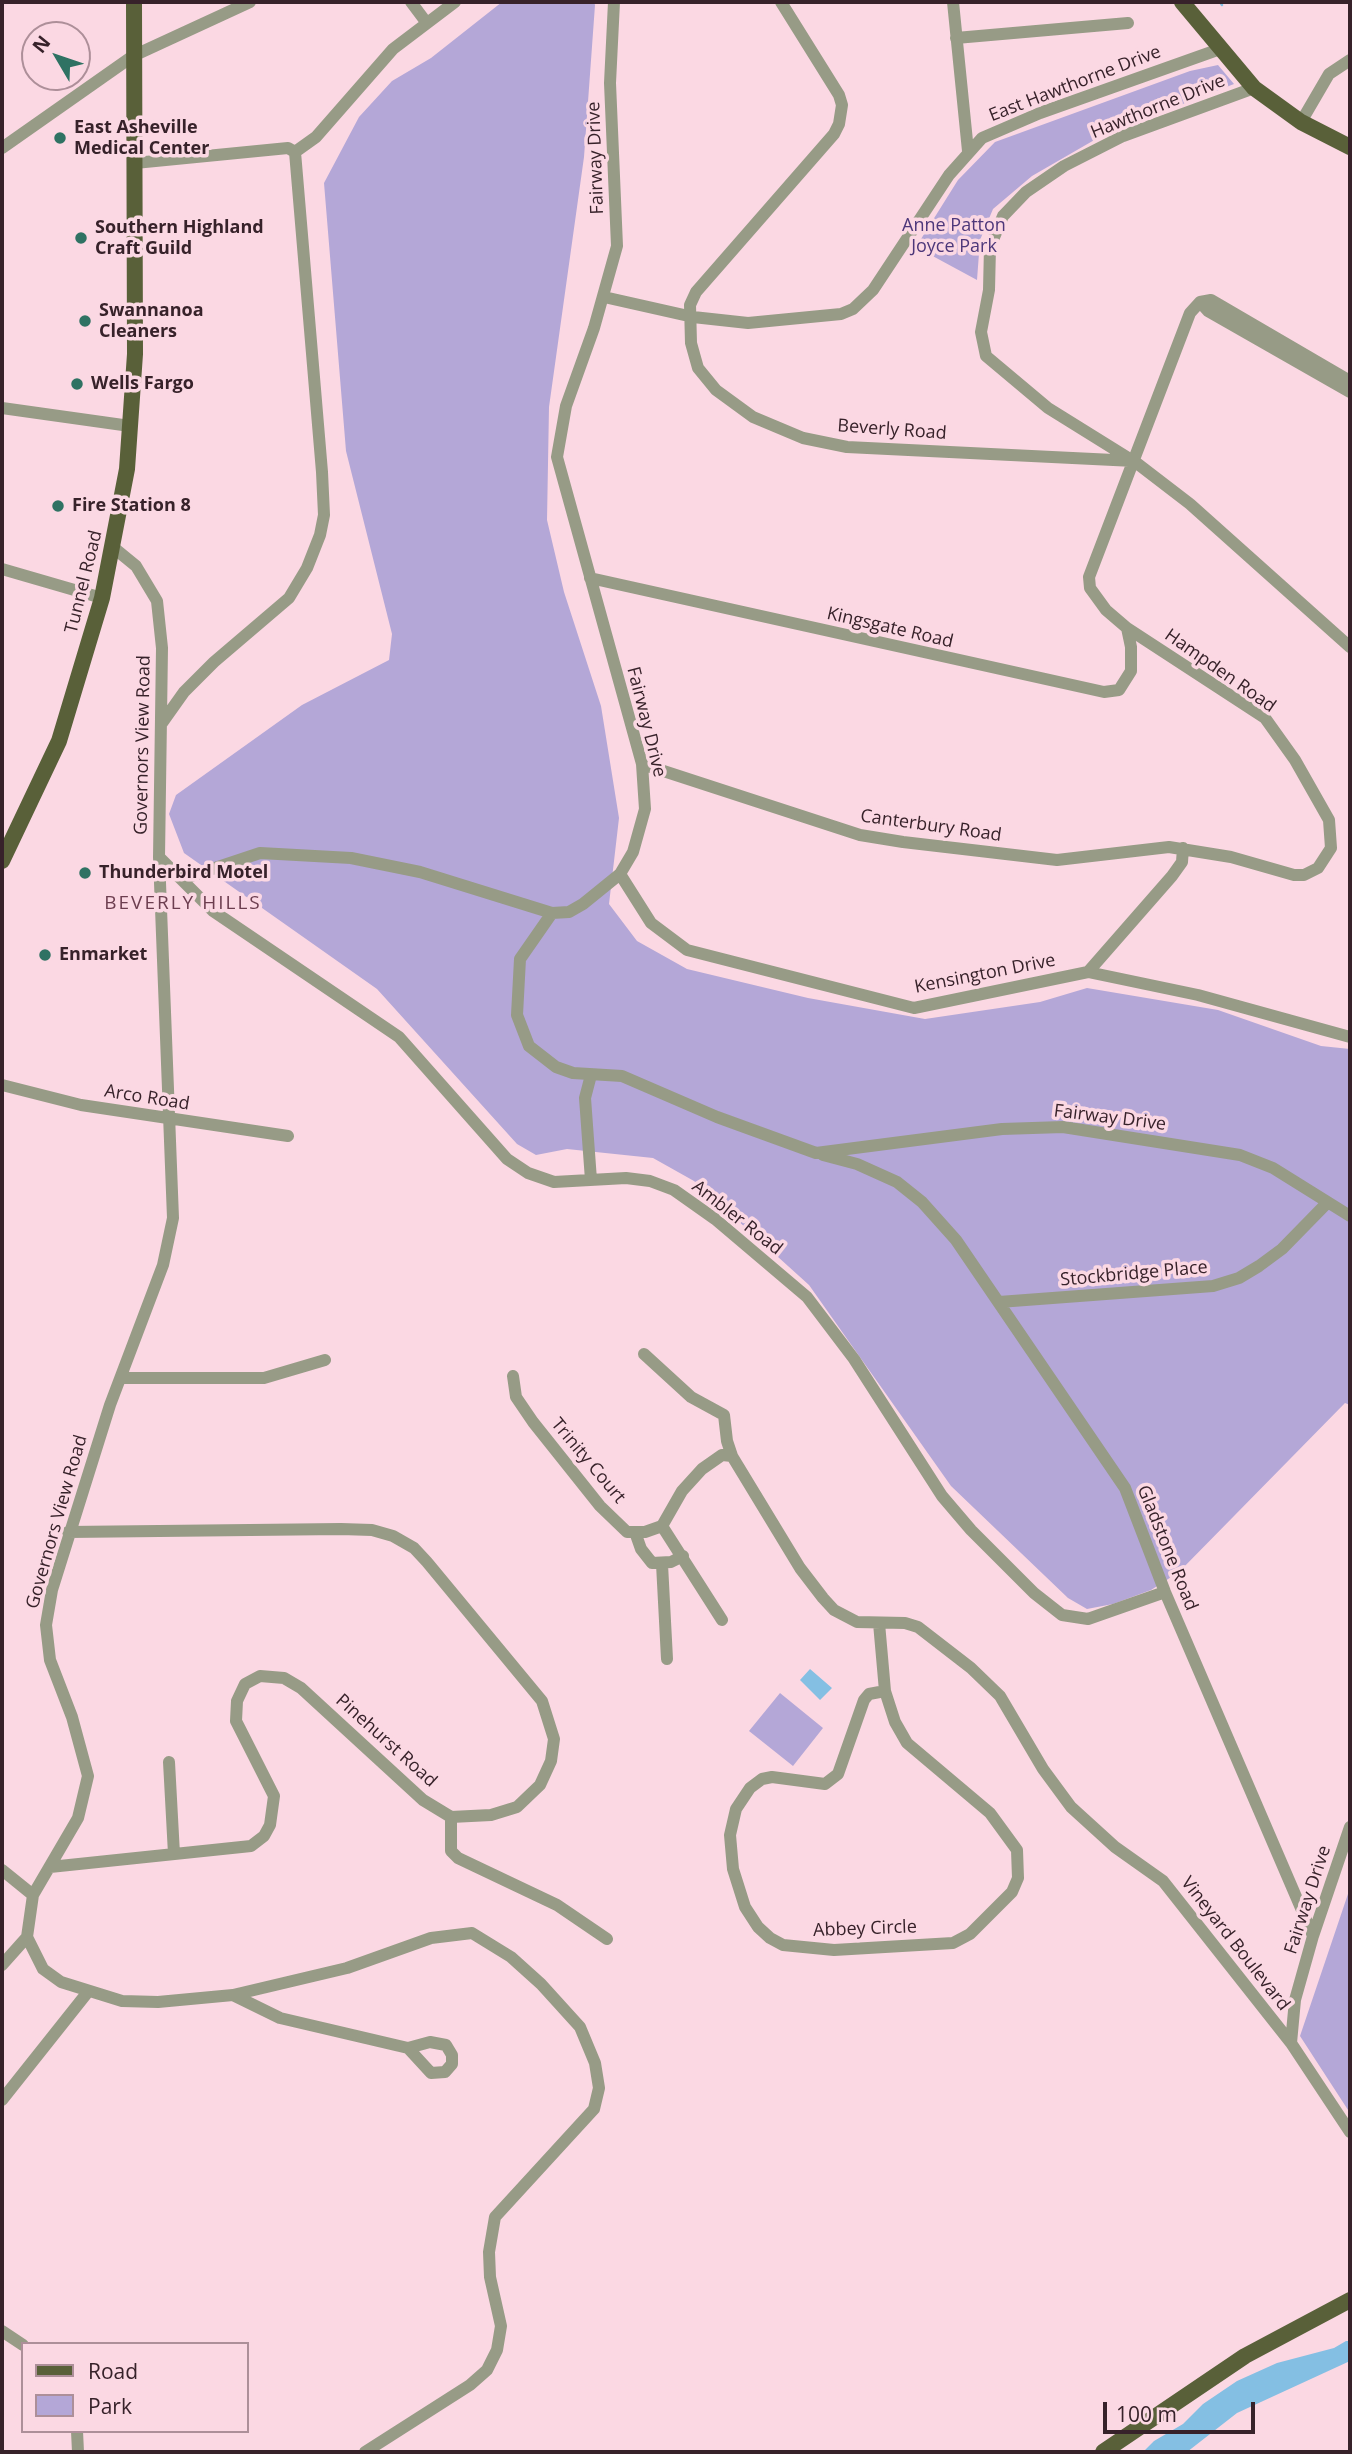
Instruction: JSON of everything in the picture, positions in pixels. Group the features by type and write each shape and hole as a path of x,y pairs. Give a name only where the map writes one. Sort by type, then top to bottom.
{"main road":[{"name":"Tunnel Road","path":"2,861 54,755 102,598 114,548 127,469 135,354 134,2"},
{"path":"1182,2 1254,88 1301,122 1350,147"},
{"path":"1103,2452 1245,2356 1350,2300"}],"street":[{"path":"2,148 133,56 232,6 250,2"},
{"path":"411,2 426,22"},
{"path":"295,152 316,137 393,49 456,2"},
{"name":"Fairway Drive","path":"614,2 610,83 617,246 604,297 566,405 557,457 565,496 642,765 645,797 640,834 620,874 583,904 569,912 552,913 520,960 517,1015 521,1032 534,1052 556,1068 591,1076 622,1076 717,1117 816,1153 1002,1129 1063,1127 1240,1155 1273,1168 1350,1216"},
{"name":"Beverly Road","path":"781,2 839,95 842,106 839,124 834,134 696,292 690,305 693,317 691,343 698,368 716,390 752,417 803,438 847,447 890,451 1134,461"},
{"path":"953,2 968,151"},
{"path":"956,38 1128,23"},
{"name":"East Hawthorne Drive","path":"604,297 693,317 748,323 823,317 853,309 873,290 968,151 982,138 1020,121 1220,49"},
{"path":"1301,122 1329,74 1350,60"},
{"name":"Hawthorne Drive","path":"1134,461 1048,408 986,356 981,332 989,290 989,247 1003,216 1026,192 1063,166 1123,136 1254,88"},
{"path":"135,163 288,148 295,152"},
{"path":"162,723 184,692 214,662 289,598 307,568 320,536 324,515 320,444 295,152"},
{"path":"1200,302 1211,300 1350,381"},
{"path":"1200,302 1208,311 1350,392"},
{"name":"Hampden Road","path":"1183,848 1304,875 1318,868 1328,856 1332,830 1321,804 1295,760 1265,718 1127,628 1106,610 1090,588 1089,577 1190,313 1200,302"},
{"path":"2,408 130,426"},
{"path":"1134,461 1190,504 1350,647"},
{"name":"Governors View Road","path":"27,1937 33,1895 78,1818 88,1776 72,1717 50,1660 46,1625 52,1590 68,1532 169,1241 173,1217 159,857 162,648 157,601 136,566 114,548"},
{"path":"2,569 102,598"},
{"name":"Kingsgate Road","path":"590,578 1104,692 1119,690 1131,671 1131,647 1127,628"},
{"name":"Canterbury Road","path":"642,765 860,835 903,842 1057,860 1169,847 1183,848"},
{"path":"1088,972 1172,876 1182,862 1183,848"},
{"path":"177,875 191,876 260,853 351,858 421,872 552,913"},
{"name":"Ambler Road","path":"159,857 221,917 399,1037 517,1166 528,1174 554,1182 638,1180 674,1190 715,1219 807,1297 854,1359 942,1496 971,1530 1025,1584 1062,1615 1088,1619 1165,1592"},
{"name":"Kensington Drive","path":"620,874 651,923 687,950 914,1008 1088,972 1198,995 1350,1037"},
{"path":"591,1076 585,1098 591,1180"},
{"name":"Arco Road","path":"2,1085 81,1105 170,1121 288,1136"},
{"name":"Gladstone Road","path":"816,1153 857,1164 910,1190 956,1240 1125,1488 1165,1592 1313,1936"},
{"name":"Stockbridge Place","path":"999,1303 1213,1286 1239,1278 1259,1266 1282,1249 1327,1203"},
{"name":"Vineyard Boulevard","path":"644,1354 691,1397 724,1415 727,1441 732,1455 794,1559 823,1598 845,1617 858,1622 905,1623 918,1627 971,1668 1000,1696 1043,1769 1071,1807 1115,1847 1163,1881 1291,2043"},
{"path":"121,1378 264,1378 325,1360"},
{"name":"Trinity Court","path":"513,1376 516,1397 533,1422 600,1506 627,1532 635,1532"},
{"path":"682,1556 662,1564 652,1563 645,1557 635,1532 662,1526 682,1491 702,1469 722,1455 732,1455"},
{"path":"662,1526 722,1620"},
{"path":"68,1532 372,1530 393,1536 414,1548 542,1701 554,1739 551,1761 540,1785 517,1807 491,1815 451,1816 451,1851 458,1858 557,1905 607,1939"},
{"path":"662,1564 667,1659"},
{"name":"Abbey Circle","path":"879,1623 885,1691 895,1722 907,1744 990,1813 1017,1850 1018,1878 1012,1892 979,1925 953,1943 834,1950 783,1945 770,1938 745,1907 733,1869 730,1835 736,1809 750,1788 762,1779 772,1777 825,1784 838,1774 864,1700 869,1694 885,1691"},
{"name":"Pinehurst Road","path":"50,1867 251,1846 264,1836 270,1825 274,1796 236,1721 237,1702 245,1684 260,1676 284,1678 301,1688 423,1800 451,1816"},
{"path":"169,1762 173,1854"},
{"name":"Fairway Drive","path":"1291,2043 1295,2000 1313,1936 1350,1827"},
{"path":"2,1870 33,1895"},
{"path":"2,1965 27,1937 43,1969 61,1982 87,1993 122,2001 158,2002 233,1995 346,1969 431,1938 472,1933 511,1956 562,2005 580,2027 595,2063 599,2088 594,2109 495,2217 489,2252 490,2277 501,2326 498,2350 487,2370 470,2385 365,2452"},
{"path":"2,2100 87,1993"},
{"path":"233,1995 280,2018 408,2048"},
{"path":"1291,2043 1350,2132"},
{"path":"2,2331 21,2344"},
{"path":"77,2433 78,2452"}],"green space":[{"path":"502,2 594,2 595,5 584,157 549,407 547,520 564,592 601,706 619,818 609,904 637,941 687,969 808,998 925,1019 1040,1002 1087,988 1218,1010 1321,1046 1350,1049 1350,1405 1345,1403 1179,1572 1151,1590 1113,1604 1087,1609 1068,1598 951,1486 809,1285 694,1181 653,1158 567,1149 536,1155 517,1144 377,989 184,853 169,814 176,795 302,705 389,660 392,634 346,451 324,183 359,117 392,81 431,58"},
{"name":"Anne Patton Joyce Park","path":"1218,65 1234,84 1103,135 1032,176 993,209 980,240 977,280 916,247 958,180 995,142 1190,71"},
{"path":"780,1693 823,1728 793,1766 749,1731"},
{"path":"1350,1888 1350,2113 1300,2036"}],"water":[{"path":"810,1669 832,1688 820,1700 800,1680"},
{"path":"1350,2341 1350,2361 1237,2413 1187,2452 1143,2452 1154,2441 1183,2424 1203,2404 1237,2381 1277,2363 1334,2348"}],"place":[{"name":"East Asheville Medical Center","path":"60,138"},
{"name":"Southern Highland Craft Guild","path":"81,238"},
{"name":"Swannanoa Cleaners","path":"85,321"},
{"name":"Wells Fargo","path":"77,384"},
{"name":"Fire Station 8","path":"58,506"},
{"name":"Thunderbird Motel","path":"85,873"},
{"name":"Enmarket","path":"45,955"}],"district":[{"name":"BEVERLY HILLS","path":"183,904"}]}
